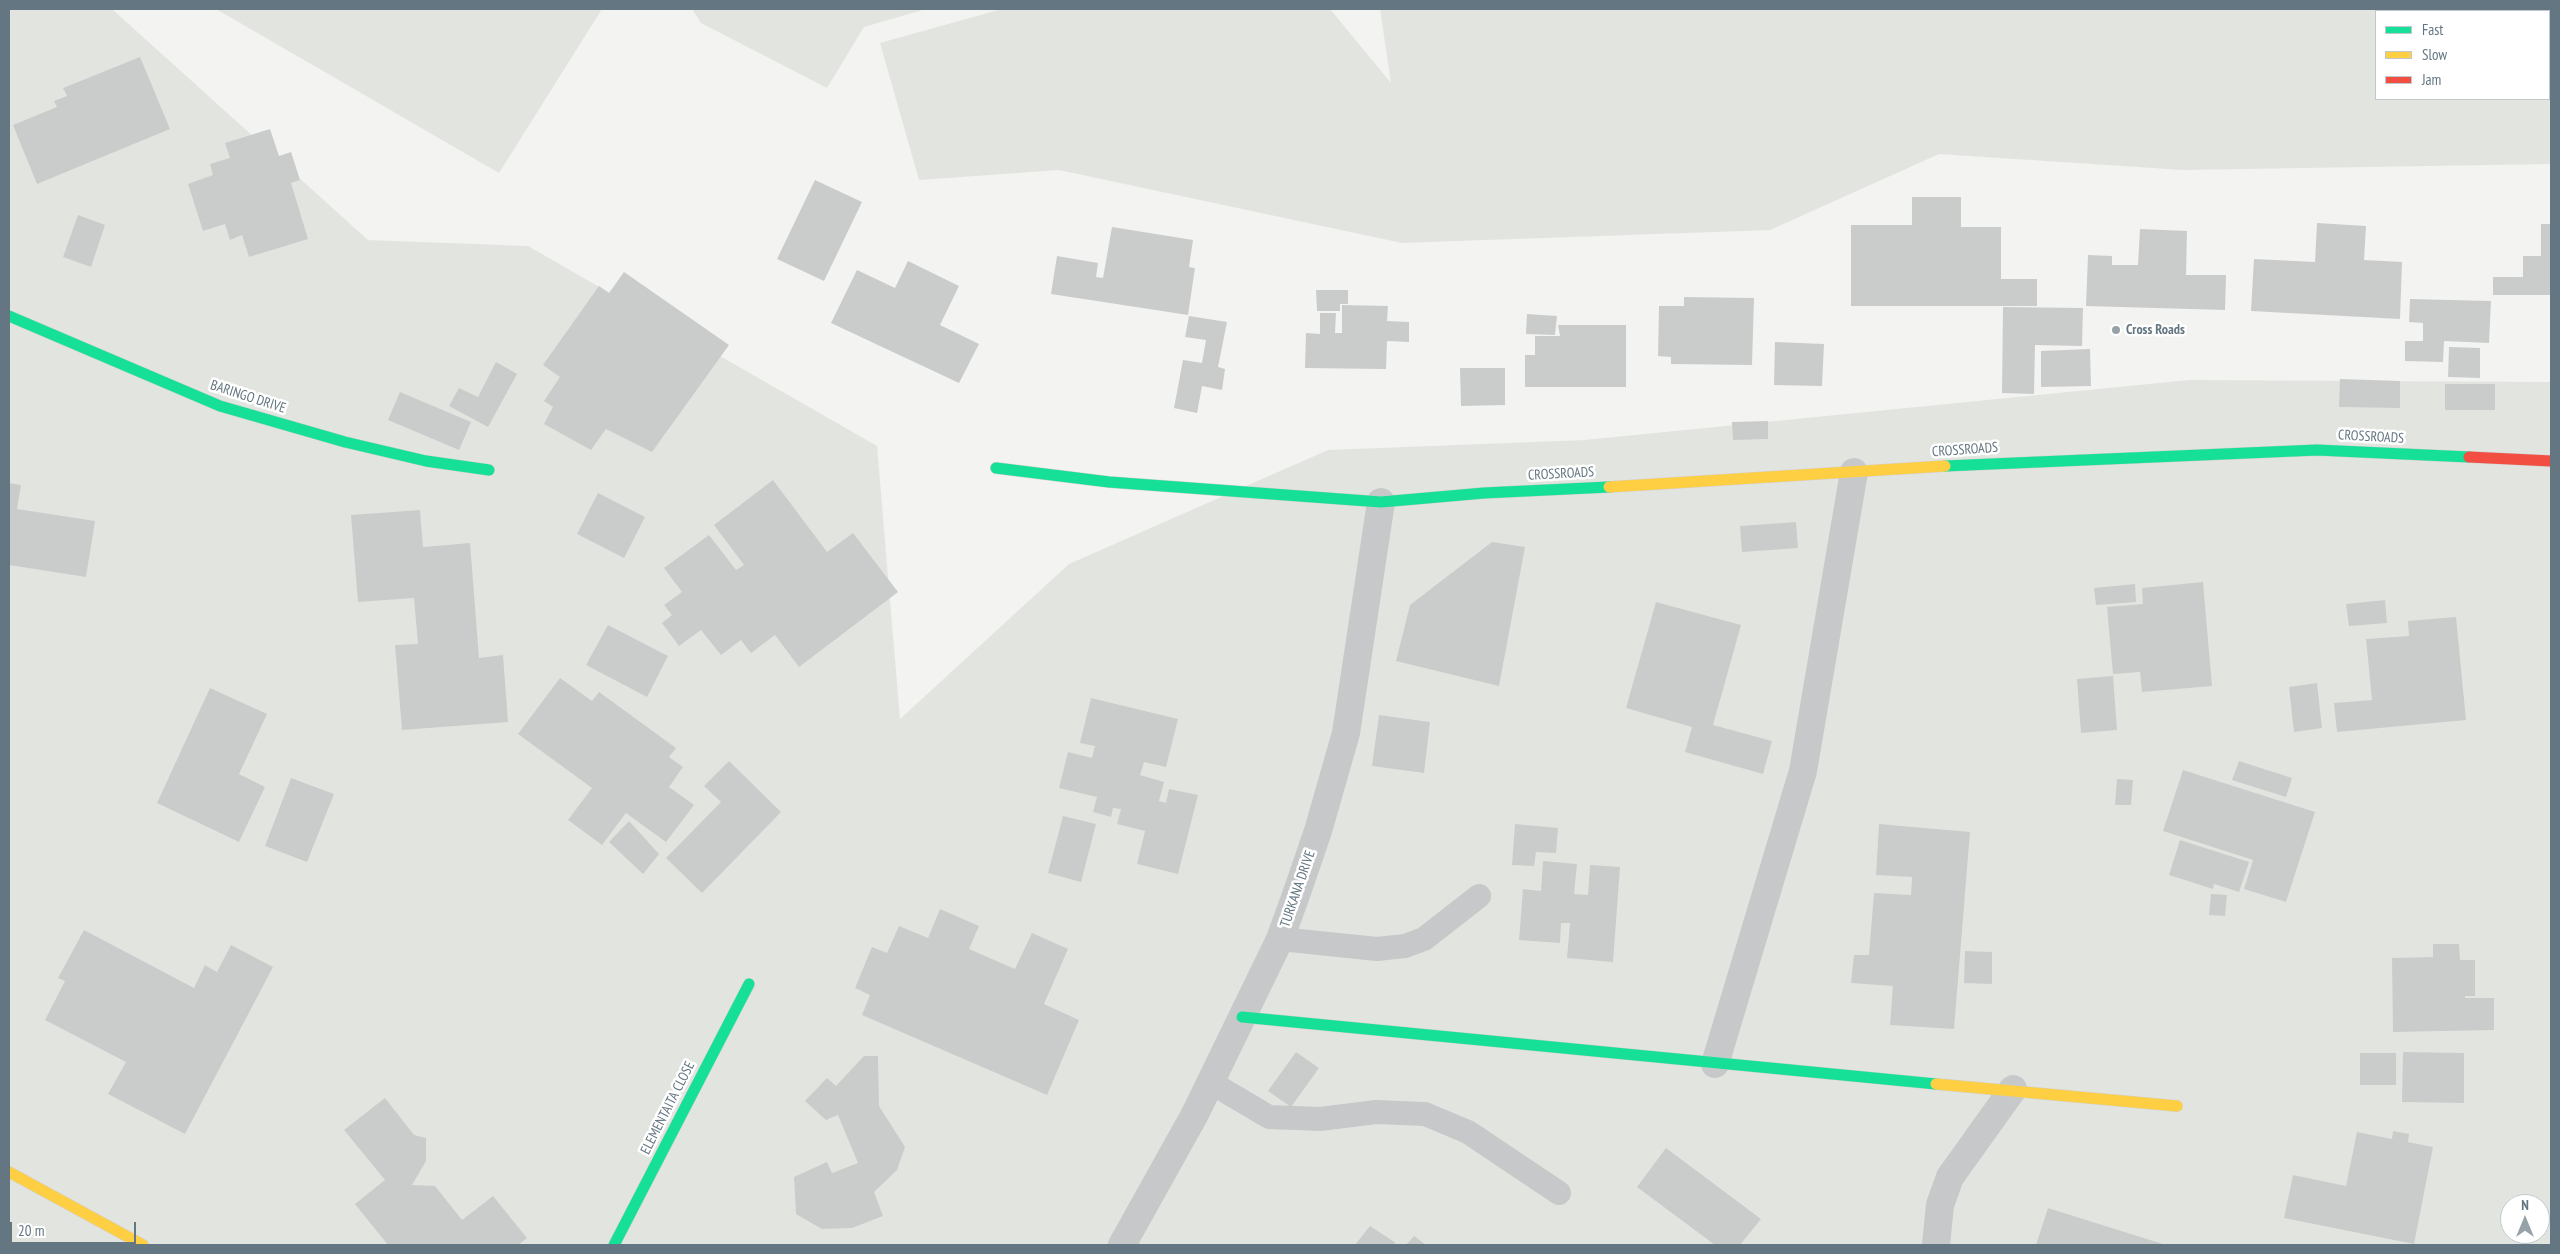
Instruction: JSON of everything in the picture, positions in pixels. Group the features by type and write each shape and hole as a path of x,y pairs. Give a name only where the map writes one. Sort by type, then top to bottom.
{"street":[{"name":"BARINGO DRIVE","path":"9,316 220,406 346,442 426,461 490,470"},
{"name":"CROSSROADS","path":"996,468 1109,482 1381,502 1484,493 1657,485 2017,462 2317,450 2551,461"},
{"path":"1715,1064 1803,771 1854,472"},
{"name":"TURKANA DRIVE","path":"1122,1245 1210,1082 1280,939 1318,831 1346,733 1381,502"},
{"name":"ELEMENTAITA CLOSE","path":"614,1245 749,984"},
{"path":"1242,1017 1715,1064 2177,1106"},
{"path":"1936,1245 1940,1205 1950,1177 2013,1090"},
{"path":"9,1172 143,1245"}],"lane":[{"path":"1280,939 1377,949 1405,946 1424,939 1479,896"},
{"path":"1210,1082 1269,1117 1320,1120 1376,1112 1425,1114 1468,1132 1559,1193"}],"shaded area":[{"path":"9,9 112,9 368,240 528,246 877,446 900,719 1069,564 1328,450 1584,440 2189,380 2551,382 2551,1245 9,1245"},
{"path":"216,9 602,9 499,173"},
{"path":"692,9 926,9 864,27 827,88 701,23"},
{"path":"1002,9 1330,9 1391,83 1380,9 2551,9 2551,164 2183,170 1939,154 1770,230 1402,243 1059,170 919,180 880,43"}],"building":[{"path":"140,57 170,129 37,184 13,125 57,107 54,101 67,96 63,88"},
{"path":"270,129 279,156 291,152 300,180 291,183 308,239 249,257 242,235 230,240 225,224 203,231 188,184 213,175 210,164 230,158 225,143"},
{"path":"815,180 862,202 824,281 777,259"},
{"path":"1912,197 1961,197 1961,227 2001,227 2001,279 2037,279 2037,306 1851,306 1851,225 1912,225"},
{"path":"78,215 105,225 91,267 63,257"},
{"path":"2317,223 2366,226 2364,260 2402,262 2400,319 2251,311 2254,259 2315,262"},
{"path":"2541,224 2551,224 2551,295 2493,295 2493,277 2523,277 2523,256 2541,256"},
{"path":"1112,227 1193,240 1189,267 1195,268 1188,315 1051,294 1057,256 1098,263 1096,277 1103,278"},
{"path":"2140,229 2187,231 2186,275 2226,275 2225,310 2086,306 2088,255 2112,256 2112,265 2138,265"},
{"path":"908,261 959,286 940,325 979,344 959,383 831,323 857,270 895,288"},
{"path":"624,272 729,345 652,452 606,429 591,450 544,424 553,407 544,401 560,377 543,365 599,286 609,293"},
{"path":"1316,290 1348,290 1348,304 1340,304 1340,311 1317,311"},
{"path":"1684,297 1754,298 1752,365 1671,364 1671,357 1658,356 1659,306 1684,306"},
{"path":"2410,299 2491,301 2489,343 2444,341 2443,362 2405,361 2405,341 2423,341 2423,323 2409,322"},
{"path":"1342,305 1388,306 1387,321 1409,322 1409,342 1387,341 1386,369 1305,368 1306,333 1320,334 1320,313 1336,313 1335,333 1342,333"},
{"path":"2003,307 2083,308 2082,346 2035,345 2034,394 2002,393"},
{"path":"1527,314 1557,316 1555,335 1526,334"},
{"path":"1189,316 1227,322 1218,367 1225,369 1222,390 1202,386 1197,413 1174,408 1183,360 1202,363 1206,340 1185,337"},
{"path":"1558,325 1626,325 1626,387 1525,387 1525,355 1535,355 1535,336 1560,336"},
{"path":"1775,342 1824,344 1822,386 1774,385"},
{"path":"2449,347 2480,348 2480,378 2448,377"},
{"path":"2090,349 2091,386 2041,387 2041,351"},
{"path":"496,362 517,374 488,427 449,406 459,388 478,397"},
{"path":"1460,368 1505,368 1505,405 1461,406"},
{"path":"2340,379 2400,381 2400,408 2339,407"},
{"path":"2445,384 2495,384 2495,410 2445,410"},
{"path":"400,392 471,422 459,450 388,420"},
{"path":"1768,421 1768,439 1733,440 1732,422"},
{"path":"773,480 827,552 853,533 898,592 799,667 775,635 751,653 741,640 721,655 701,630 679,646 662,623 672,615 664,605 682,592 664,568 709,535 736,570 744,565 714,525"},
{"path":"9,483 21,485 17,509 95,521 86,577 9,565"},
{"path":"598,493 645,517 624,558 577,534"},
{"path":"420,510 423,547 470,543 479,658 503,655 508,722 402,730 395,645 418,644 414,598 358,602 351,515"},
{"path":"1796,522 1798,548 1742,552 1740,526"},
{"path":"1492,542 1525,547 1499,686 1396,661 1410,605"},
{"path":"2203,582 2212,686 2142,692 2140,672 2113,674 2107,607 2143,604 2142,588"},
{"path":"2135,584 2136,602 2096,605 2094,588"},
{"path":"2385,600 2387,623 2349,626 2346,604"},
{"path":"1656,602 1741,625 1713,725 1772,741 1763,774 1685,752 1692,727 1626,708"},
{"path":"2456,617 2466,720 2337,732 2334,703 2372,700 2366,639 2409,636 2408,621"},
{"path":"608,625 668,656 647,697 586,665"},
{"path":"2113,676 2117,730 2081,733 2077,679"},
{"path":"560,678 592,701 599,692 676,748 669,757 683,767 669,787 694,805 666,842 626,813 602,845 568,820 592,788 518,734"},
{"path":"2317,683 2322,728 2294,732 2289,687"},
{"path":"210,688 267,714 239,774 265,787 239,842 157,803"},
{"path":"1091,698 1178,719 1166,767 1144,762 1140,775 1164,782 1159,801 1166,803 1169,789 1198,795 1178,874 1137,864 1145,831 1117,824 1121,809 1113,808 1111,817 1093,812 1097,797 1059,788 1068,752 1092,758 1095,746 1080,743"},
{"path":"1379,715 1430,722 1424,773 1372,766"},
{"path":"729,761 781,812 702,893 666,858 721,802 704,786"},
{"path":"2239,761 2292,778 2286,797 2232,780"},
{"path":"2183,770 2315,812 2286,902 2244,889 2253,860 2163,831"},
{"path":"291,778 334,794 307,862 265,846"},
{"path":"2117,779 2133,780 2131,805 2115,805"},
{"path":"1063,816 1096,824 1081,882 1048,873"},
{"path":"629,821 659,854 643,874 609,842"},
{"path":"1515,824 1558,828 1556,853 1536,852 1534,866 1512,865"},
{"path":"1879,824 1970,832 1954,1029 1890,1025 1893,986 1851,983 1854,955 1869,955 1874,893 1911,895 1912,877 1876,875"},
{"path":"2180,840 2249,862 2239,892 2214,884 2213,889 2169,875"},
{"path":"1543,861 1577,864 1574,894 1588,895 1590,865 1620,867 1613,962 1567,958 1570,923 1561,923 1560,943 1519,940 1523,889 1541,891"},
{"path":"2211,894 2227,895 2225,916 2209,915"},
{"path":"940,909 979,926 969,949 1015,969 1032,933 1068,949 1044,1004 1079,1020 1047,1095 862,1015 870,995 855,988 872,947 887,953 899,926 928,938"},
{"path":"84,930 194,988 205,965 217,972 231,945 273,967 185,1134 108,1094 126,1062 45,1020 65,981 58,978"},
{"path":"2433,944 2459,944 2460,960 2475,960 2475,996 2465,996 2465,998 2494,998 2494,1030 2393,1032 2392,958 2433,957"},
{"path":"1965,951 1992,952 1992,984 1964,983"},
{"path":"1296,1052 1319,1068 1291,1107 1268,1091"},
{"path":"2403,1052 2464,1053 2464,1103 2402,1102"},
{"path":"2360,1053 2396,1053 2396,1085 2360,1085"},
{"path":"864,1056 878,1056 879,1106 905,1147 897,1170 874,1192 883,1216 852,1228 822,1229 796,1214 794,1177 827,1162 832,1173 858,1163 838,1115 826,1120 805,1101 827,1078 836,1086"},
{"path":"385,1098 414,1135 426,1138 426,1161 412,1185 435,1186 462,1220 493,1196 527,1238 518,1245 388,1245 355,1204 385,1180 344,1130"},
{"path":"2393,1131 2409,1134 2408,1142 2433,1147 2414,1244 2284,1218 2293,1175 2346,1186 2357,1132 2392,1139"},
{"path":"1666,1148 1761,1219 1740,1245 1715,1245 1637,1187"},
{"path":"2048,1208 2166,1245 2036,1245"},
{"path":"1370,1226 1396,1243 1389,1245 1355,1245"},
{"path":"1414,1236 1426,1245 1406,1245"}],"traffic: fast":[{"path":"9,316 220,406 345,442 426,461 489,470"},
{"path":"1945,466 2317,450 2469,457"},
{"path":"996,468 1109,482 1381,502 1484,493 1609,487"},
{"path":"614,1245 749,984"},
{"path":"1242,1017 1936,1084"}],"traffic: slow":[{"path":"1609,487 1945,466"},
{"path":"1936,1084 2177,1106"},
{"path":"9,1172 143,1245"}],"traffic: jam":[{"path":"2469,457 2551,461"}],"place":[{"name":"Cross Roads","path":"2116,330"}]}
